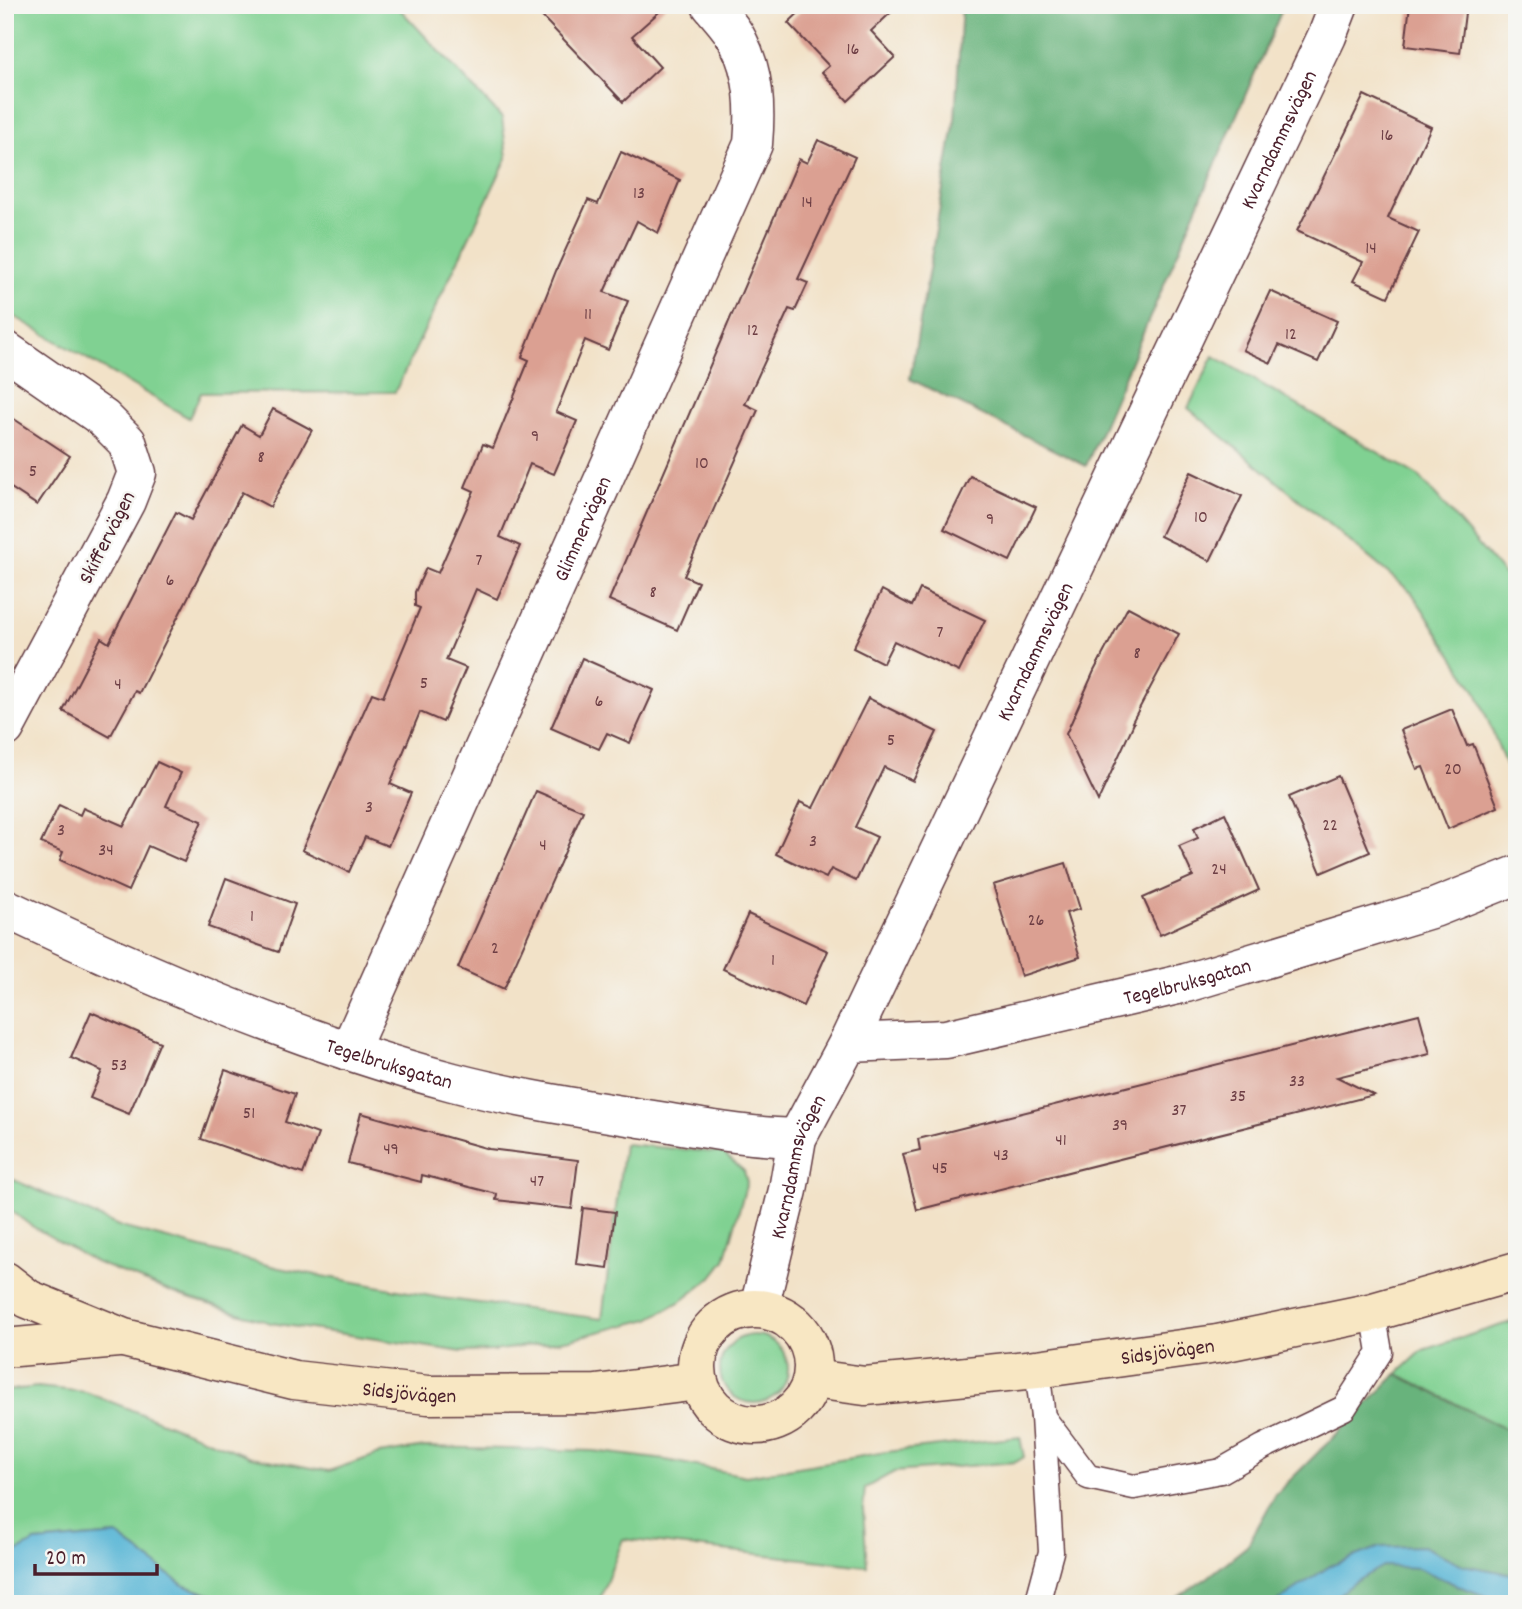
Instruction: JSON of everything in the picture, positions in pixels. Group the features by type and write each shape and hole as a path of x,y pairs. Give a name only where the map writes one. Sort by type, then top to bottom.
{"main road":[{"name":"Sidsjövägen","path":"813,1379 865,1386 1037,1369 1217,1344 1373,1312 1517,1271"},
{"name":"Sidsjövägen","path":"5,1281 28,1299 124,1338 294,1380 428,1395 596,1394 698,1381"},
{"path":"759,1308 780,1314 804,1334 813,1354 813,1379 806,1397 794,1411 785,1418 762,1426 738,1423 718,1413 702,1393 696,1367 701,1344 714,1325 732,1313 759,1308"},
{"name":"Sidsjövägen","path":"5,1348 124,1338"}],"street":[{"name":"Glimmervägen","path":"349,1051 753,144 756,111 751,76 738,39 711,5"},
{"name":"Kvarndammsvägen","path":"759,1308 788,1190 797,1138 848,1043 1315,61 1339,5"},
{"name":"Skiffervägen","path":"5,350 103,418 127,442 137,473 126,501 5,728"},
{"name":"Tegelbruksgatan","path":"848,1043 946,1040 1186,983 1433,908 1517,876"},
{"name":"Tegelbruksgatan","path":"5,908 172,984 349,1051 454,1082 569,1106 763,1137 797,1138"}],"lane":[{"path":"1043,1417 1088,1477 1134,1487 1221,1471 1263,1447 1344,1408 1380,1352 1373,1312"},
{"path":"1037,1369 1043,1417 1051,1552 1037,1604"}],"green space":[{"path":"5,5 396,5 502,118 507,158 395,392 201,393 189,418 5,311"},
{"path":"962,5 1284,5 1086,466 910,379 955,119"},
{"path":"1214,356 1420,477 1517,590 1517,794 1478,695 1412,593 1188,408"},
{"path":"624,1144 723,1153 744,1171 747,1182 725,1260 711,1278 683,1300 649,1319 571,1339 493,1351 462,1352 271,1323 182,1296 95,1262 30,1225 5,1206 5,1176 121,1227 279,1268 441,1298 602,1319"},
{"path":"1517,1320 1517,1435 1397,1374 1423,1350"},
{"path":"754,1335 767,1338 778,1345 785,1356 788,1369 785,1382 778,1393 767,1400 754,1403 741,1400 730,1393 723,1382 720,1369 723,1356 730,1345 741,1338"},
{"path":"1397,1374 1517,1435 1517,1604 1167,1604 1207,1578 1247,1546 1276,1494"},
{"path":"37,1387 86,1392 251,1457 329,1471 379,1454 425,1447 593,1451 666,1460 746,1476 886,1452 1020,1437 1024,1457 1016,1462 894,1472 865,1488 863,1509 867,1566 623,1539 598,1604 236,1604 183,1585 117,1535 35,1542 5,1558 5,1391"}],"water":[{"path":"117,1535 183,1585 236,1604 5,1604 5,1558 35,1542"},
{"path":"1423,1546 1463,1565 1517,1575 1517,1604 1507,1604 1418,1568 1383,1566 1353,1583 1327,1604 1273,1604 1330,1566 1380,1547"}],"building":[{"path":"531,5 667,5 632,36 660,67 623,102"},
{"path":"807,5 899,5 871,31 895,57 848,101 822,72 829,66 788,23"},
{"path":"1410,5 1466,5 1460,53 1405,46"},
{"path":"1364,95 1431,127 1388,218 1419,232 1388,297 1353,281 1363,262 1297,231"},
{"path":"818,140 855,157 798,279 808,283 795,311 789,309 745,404 758,410 684,576 698,582 677,630 609,600 799,159 807,163"},
{"path":"621,152 680,180 658,233 637,221 604,292 628,301 608,350 585,340 556,412 577,421 554,474 530,464 500,537 520,546 497,599 476,589 446,660 466,668 443,722 420,712 390,784 411,793 388,846 365,837 349,872 302,850 372,693 383,697 420,608 415,606 415,592 426,568 438,573 474,491 465,487 483,444 493,448 529,360 522,357 556,271 588,200 598,204"},
{"path":"1270,291 1337,321 1318,362 1279,345 1271,363 1243,350"},
{"path":"273,409 312,430 270,507 242,492 139,693 135,691 110,737 63,711 101,638 109,643 176,512 191,520 242,425 259,435"},
{"path":"5,413 70,456 37,505 5,484"},
{"path":"1191,472 1242,496 1210,561 1160,536"},
{"path":"970,476 1036,507 1010,561 944,529"},
{"path":"920,589 985,620 959,672 894,641 883,663 853,648 882,590 912,606"},
{"path":"1128,607 1179,634 1132,722 1134,723 1098,801 1066,734 1094,671"},
{"path":"582,658 654,690 630,743 607,733 599,749 551,728"},
{"path":"868,698 937,732 913,781 884,767 855,827 877,837 856,881 831,869 826,878 776,854 800,802 813,808"},
{"path":"1452,709 1467,746 1473,744 1498,807 1448,829 1423,767 1417,769 1401,730"},
{"path":"157,762 181,773 166,806 202,821 184,862 148,846 128,891 60,860 63,852 41,843 59,805 80,815 83,808 124,826"},
{"path":"1338,776 1370,852 1321,873 1289,797"},
{"path":"536,791 583,811 504,989 458,968"},
{"path":"1225,813 1259,890 1160,935 1143,898 1193,876 1179,846 1198,838 1194,828"},
{"path":"1066,863 1080,909 1066,913 1080,957 1021,976 993,885"},
{"path":"226,878 295,904 278,952 208,927"},
{"path":"748,914 828,951 803,1006 723,969"},
{"path":"91,1012 160,1042 129,1114 90,1098 102,1071 71,1058"},
{"path":"1419,1014 1430,1054 1337,1077 1374,1095 917,1210 903,1154 920,1150 918,1139"},
{"path":"225,1070 295,1094 285,1122 318,1134 303,1174 201,1139"},
{"path":"361,1113 489,1149 578,1160 572,1209 496,1200 497,1194 422,1175 421,1182 348,1163"},
{"path":"583,1208 615,1212 608,1268 576,1264"}]}
